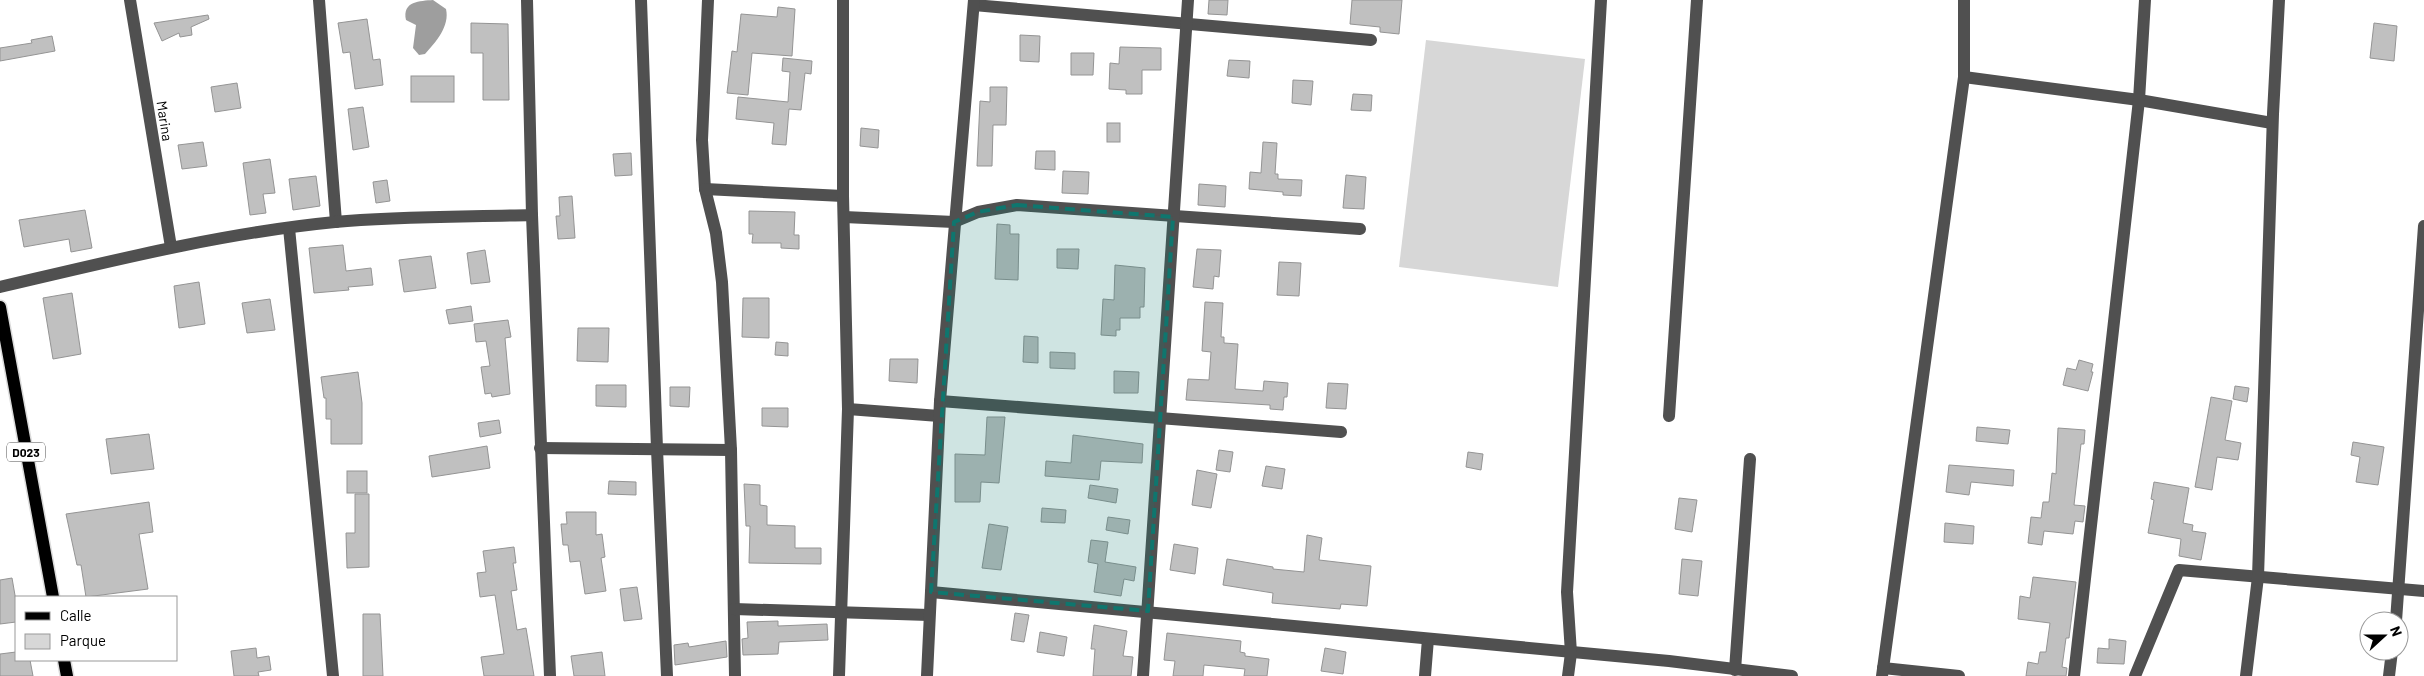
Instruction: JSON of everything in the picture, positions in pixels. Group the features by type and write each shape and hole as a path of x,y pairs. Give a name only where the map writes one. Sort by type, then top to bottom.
{"main road":[{"name":"D023","path":"0,307 53,596"},
{"path":"64,661 67,676"}],"street":[{"name":"Marina","path":"130,0 171,247"},
{"path":"318,0 336,222"},
{"path":"527,0 532,215 550,676"},
{"path":"641,0 667,676"},
{"path":"708,0 702,140 705,189 716,233 722,282 731,450 735,676"},
{"path":"839,676 848,409 843,196 843,0"},
{"path":"1144,676 1188,0"},
{"path":"1568,676 1571,653 1567,592 1601,0"},
{"path":"1669,416 1697,0"},
{"path":"1959,676 1882,672 1964,77 1964,0"},
{"path":"2074,676 2139,100 2145,0"},
{"path":"2246,676 2258,577 2273,118 2279,0"},
{"path":"926,676 940,401 974,2 1186,24 1371,40"},
{"path":"1964,77 2273,118"},
{"path":"705,189 843,196"},
{"path":"844,217 954,222 978,212 1017,205 1173,217 1360,228"},
{"path":"0,286 171,247 289,228 336,222 532,215"},
{"path":"2397,611 2424,226"},
{"path":"289,228 334,676"},
{"path":"940,401 1341,432"},
{"path":"848,409 939,416"},
{"path":"540,448 731,450"},
{"path":"1734,670 1750,459"},
{"path":"2135,676 2179,570 2424,591"},
{"path":"931,592 1669,661 1792,676"},
{"path":"734,609 929,615"},
{"path":"1425,676 1428,639"},
{"path":"2389,676 2391,661"}],"highlighted area":[{"path":"1017,205 1173,217 1148,611 931,592 954,222 978,212"}],"green space":[{"path":"1426,40 1585,59 1558,287 1399,267"}],"shaded area":[{"path":"433,0 446,9 446,22 441,33 425,54 419,55 413,48 416,25 406,20 405,14 413,3"}],"building":[{"path":"1209,0 1228,0 1227,15 1208,14"},
{"path":"1352,0 1402,0 1399,34 1380,32 1380,27 1350,24"},
{"path":"778,7 795,9 792,56 752,53 748,95 727,93 732,51 737,52 741,14 777,17"},
{"path":"208,15 209,19 191,27 192,35 180,37 179,33 162,41 154,23"},
{"path":"367,19 373,60 380,59 383,85 355,89 350,52 343,53 338,23"},
{"path":"471,23 508,24 509,100 483,100 483,53 471,53"},
{"path":"2374,23 2397,26 2394,61 2370,58"},
{"path":"1020,35 1040,36 1039,62 1020,61"},
{"path":"52,36 55,51 0,61 0,48 32,43 31,40"},
{"path":"1120,47 1161,48 1161,70 1142,70 1142,94 1126,94 1126,90 1109,89 1110,63 1119,64"},
{"path":"1071,53 1094,53 1093,75 1071,75"},
{"path":"783,58 812,61 811,74 805,73 801,110 789,109 786,145 772,144 774,123 736,119 738,97 788,102 790,72 782,71"},
{"path":"1229,60 1250,61 1249,78 1227,76"},
{"path":"411,76 454,76 454,102 411,102"},
{"path":"1293,80 1313,81 1311,105 1292,103"},
{"path":"237,83 241,108 215,112 211,87"},
{"path":"990,87 1007,87 1006,125 993,125 992,166 977,166 980,101 990,102"},
{"path":"1353,94 1372,95 1371,111 1351,110"},
{"path":"363,107 369,147 353,150 348,109"},
{"path":"1107,123 1120,123 1120,142 1107,142"},
{"path":"861,128 879,130 878,148 860,146"},
{"path":"203,142 207,166 182,169 178,145"},
{"path":"1263,142 1277,143 1275,174 1278,174 1278,179 1302,180 1301,196 1283,195 1283,192 1249,189 1250,172 1261,173"},
{"path":"1036,151 1055,151 1055,170 1035,169"},
{"path":"631,153 632,175 615,176 613,154"},
{"path":"270,159 275,193 263,194 266,213 250,215 243,163"},
{"path":"1063,171 1089,172 1088,194 1062,193"},
{"path":"1346,175 1366,177 1364,209 1343,208"},
{"path":"316,176 320,206 293,210 289,179"},
{"path":"387,180 390,201 376,203 373,182"},
{"path":"1199,184 1226,186 1225,207 1198,205"},
{"path":"572,196 575,238 558,239 556,216 560,216 559,197"},
{"path":"85,210 92,248 71,252 69,239 24,247 19,220"},
{"path":"749,211 795,212 794,235 799,235 799,249 781,248 781,243 752,243 753,234 749,234"},
{"path":"997,224 1010,225 1010,234 1019,234 1018,280 995,279"},
{"path":"343,245 346,271 371,268 373,285 348,287 349,290 314,293 309,248"},
{"path":"1057,249 1079,249 1078,269 1057,268"},
{"path":"1197,249 1221,250 1219,277 1214,276 1213,289 1193,287"},
{"path":"485,250 490,282 471,284 467,253"},
{"path":"431,256 436,288 404,292 399,260"},
{"path":"1279,262 1301,263 1299,296 1277,295"},
{"path":"1115,265 1145,268 1144,307 1140,307 1140,318 1120,318 1120,330 1116,330 1116,336 1101,335 1103,299 1114,300"},
{"path":"199,282 205,324 179,328 174,286"},
{"path":"72,293 81,354 53,359 43,298"},
{"path":"743,298 769,298 769,338 742,337"},
{"path":"270,299 275,330 247,333 242,303"},
{"path":"1205,302 1223,303 1221,337 1224,337 1224,343 1238,344 1235,389 1263,391 1264,381 1288,383 1287,397 1284,397 1283,410 1270,409 1270,405 1186,400 1188,379 1209,380 1211,352 1202,351"},
{"path":"471,306 473,321 449,324 446,310"},
{"path":"508,320 511,337 505,338 510,394 492,397 491,393 485,394 481,367 490,366 486,341 476,342 474,324"},
{"path":"578,328 609,328 608,362 577,361"},
{"path":"1024,336 1038,337 1038,363 1023,362"},
{"path":"776,342 788,343 788,356 775,355"},
{"path":"1050,352 1075,353 1075,369 1050,368"},
{"path":"890,359 918,359 917,383 889,381"},
{"path":"2079,360 2093,364 2088,391 2063,385 2067,368 2076,370"},
{"path":"1114,371 1139,372 1138,393 1114,393"},
{"path":"358,372 362,403 362,444 331,444 331,419 326,419 326,398 324,398 321,377"},
{"path":"1328,383 1348,384 1346,409 1326,408"},
{"path":"596,385 626,385 626,407 596,406"},
{"path":"2235,386 2249,388 2247,402 2233,399"},
{"path":"670,387 690,387 689,407 670,406"},
{"path":"2211,397 2232,401 2225,440 2241,443 2238,460 2217,457 2212,490 2195,487"},
{"path":"762,408 788,408 788,427 762,426"},
{"path":"987,417 1005,417 999,483 981,482 980,502 955,502 955,454 985,455"},
{"path":"499,420 501,433 480,437 478,423"},
{"path":"1977,427 2010,430 2008,444 1976,441"},
{"path":"2058,428 2085,430 2084,444 2081,444 2074,505 2085,506 2083,522 2075,521 2073,534 2044,531 2042,545 2028,543 2031,517 2041,518 2043,502 2049,502 2052,473 2056,474"},
{"path":"149,434 154,469 111,474 106,439"},
{"path":"1073,435 1143,444 1142,463 1101,461 1099,480 1045,476 1046,461 1071,463"},
{"path":"2353,442 2384,447 2378,485 2356,482 2360,457 2351,455"},
{"path":"487,446 490,468 432,477 429,456"},
{"path":"1219,450 1233,452 1230,472 1216,470"},
{"path":"1468,452 1483,454 1481,470 1466,467"},
{"path":"1949,465 2014,470 2013,486 1971,482 1969,495 1946,492"},
{"path":"1266,466 1285,469 1282,489 1262,486"},
{"path":"1197,470 1217,474 1211,508 1192,505"},
{"path":"347,471 367,471 367,493 347,493"},
{"path":"609,481 636,482 636,495 608,494"},
{"path":"2154,482 2189,488 2183,523 2193,525 2192,531 2206,533 2201,560 2179,556 2181,539 2148,533 2154,500 2151,499"},
{"path":"744,484 760,485 760,505 767,506 767,525 795,526 795,548 821,548 821,564 749,563 750,526 746,526"},
{"path":"1090,485 1118,489 1116,503 1088,498"},
{"path":"355,494 369,494 369,567 347,568 346,533 355,533"},
{"path":"1679,498 1697,500 1692,532 1675,529"},
{"path":"149,502 153,532 139,534 148,589 86,596 81,565 77,565 66,514"},
{"path":"1042,508 1066,510 1065,523 1041,522"},
{"path":"566,512 596,512 596,535 602,534 605,557 601,558 606,591 585,594 580,561 570,562 568,545 563,545 561,524 567,524"},
{"path":"1108,517 1130,520 1128,534 1106,530"},
{"path":"1945,523 1974,526 1973,544 1944,542"},
{"path":"989,524 1008,527 1001,570 982,568"},
{"path":"1307,535 1322,538 1319,560 1371,566 1367,606 1341,604 1340,609 1272,603 1273,593 1223,585 1227,559 1273,567 1273,569 1304,572"},
{"path":"1091,540 1108,542 1105,562 1136,567 1134,581 1124,579 1121,596 1094,592 1098,564 1088,562"},
{"path":"1174,544 1198,548 1195,574 1170,570"},
{"path":"514,547 516,563 513,563 517,590 511,591 517,630 526,628 534,676 484,676 481,657 504,654 495,595 480,597 477,573 486,572 483,551"},
{"path":"1682,559 1702,561 1698,596 1679,594"},
{"path":"2033,577 2076,582 2069,638 2066,638 2062,667 2067,668 2066,676 2026,676 2028,662 2038,664 2040,652 2046,652 2050,623 2018,619 2020,596 2030,598"},
{"path":"12,578 15,596 15,622 0,624 0,580"},
{"path":"637,587 642,619 624,621 620,589"},
{"path":"1015,613 1029,615 1024,642 1011,640"},
{"path":"363,614 380,614 383,676 363,676"},
{"path":"778,621 778,626 827,624 828,640 779,642 778,654 743,655 742,639 748,638 747,622"},
{"path":"1094,625 1127,631 1123,656 1133,657 1131,676 1093,676 1095,649 1091,649"},
{"path":"1040,632 1067,637 1064,656 1037,652"},
{"path":"1167,633 1241,641 1240,652 1245,653 1245,656 1269,659 1267,676 1244,676 1245,669 1204,665 1203,676 1173,676 1175,661 1164,660"},
{"path":"2109,639 2126,641 2124,664 2097,663 2098,648 2109,649"},
{"path":"726,641 727,657 675,665 674,645 688,643 689,647"},
{"path":"256,648 257,658 269,656 271,670 258,672 259,676 234,676 231,651"},
{"path":"1325,648 1346,652 1343,674 1321,671"},
{"path":"15,652 15,661 30,661 33,676 0,676 0,654"},
{"path":"602,652 605,676 574,676 571,656"}]}
